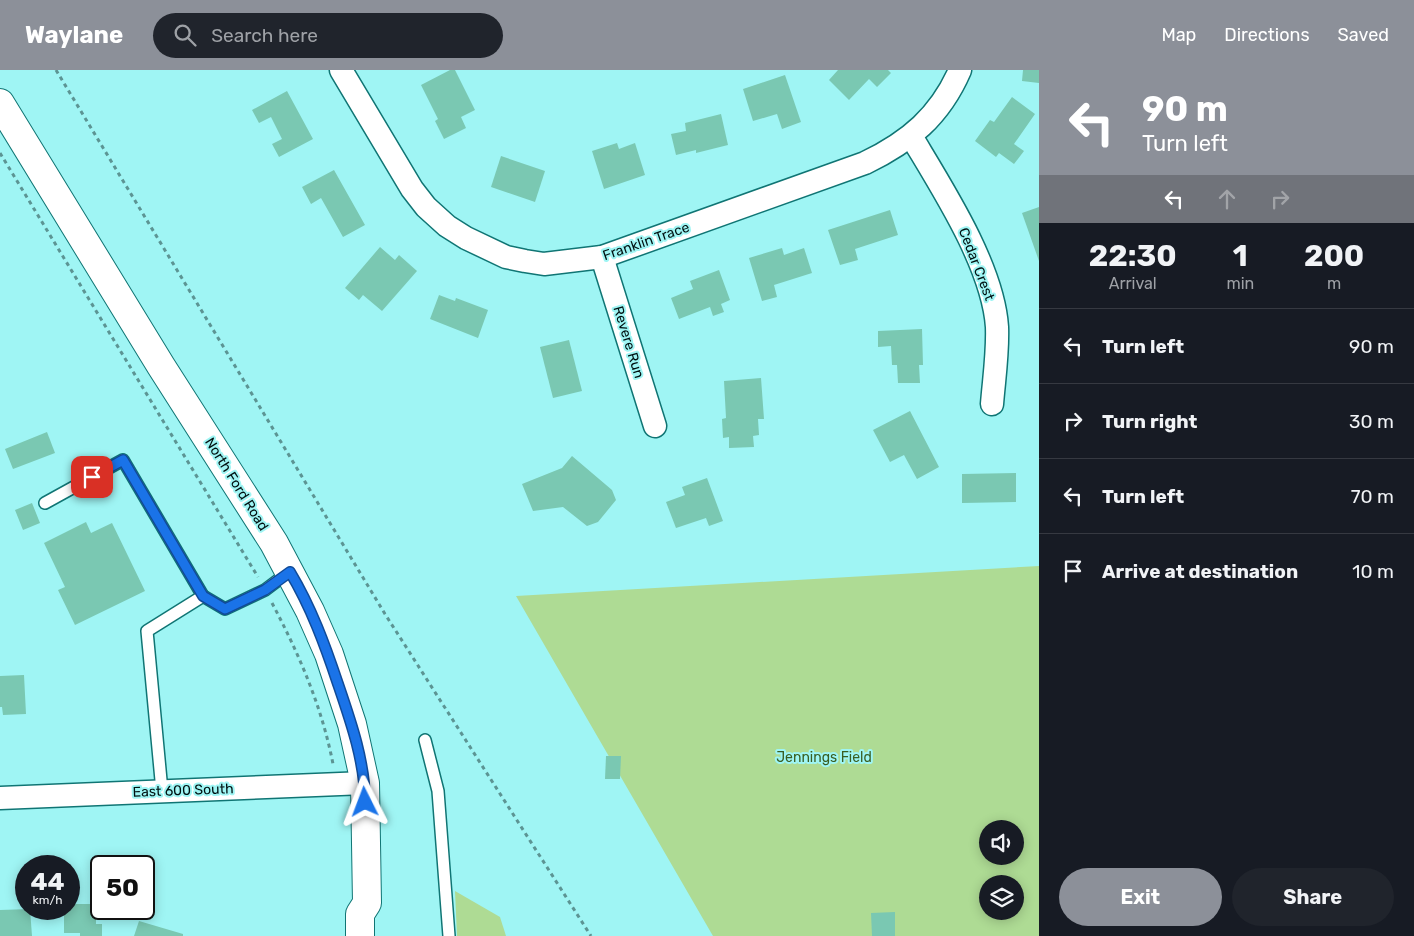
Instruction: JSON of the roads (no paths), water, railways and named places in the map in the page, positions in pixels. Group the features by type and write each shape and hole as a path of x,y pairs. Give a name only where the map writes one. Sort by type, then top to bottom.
{"main road":[{"name":"North Ford Road","path":"0,103 146,343 253,510 310,610 329,654 352,724 365,783 364,840 367,903 360,914 360,936"},
{"name":"North Ford Road","path":"367,903 377,914 377,936"}],"street":[{"name":"Franklin Trace","path":"341,70 412,189 426,207 447,226 486,249 525,261 544,264 570,263 602,258 865,163 891,151 911,136 946,98 960,70"},
{"name":"Cedar Crest","path":"911,136 956,213 988,284 997,326 992,404"},
{"name":"Revere Run","path":"602,258 655,426"},
{"name":"East 600 South","path":"0,798 365,783"}],"lane":[{"path":"45,503 123,460 203,596 225,609 265,590 290,572"},
{"path":"162,791 146,631 203,596"},
{"path":"425,740 438,791 450,936"}],"park label":[{"name":"Jennings Field","path":"824,757"}]}
